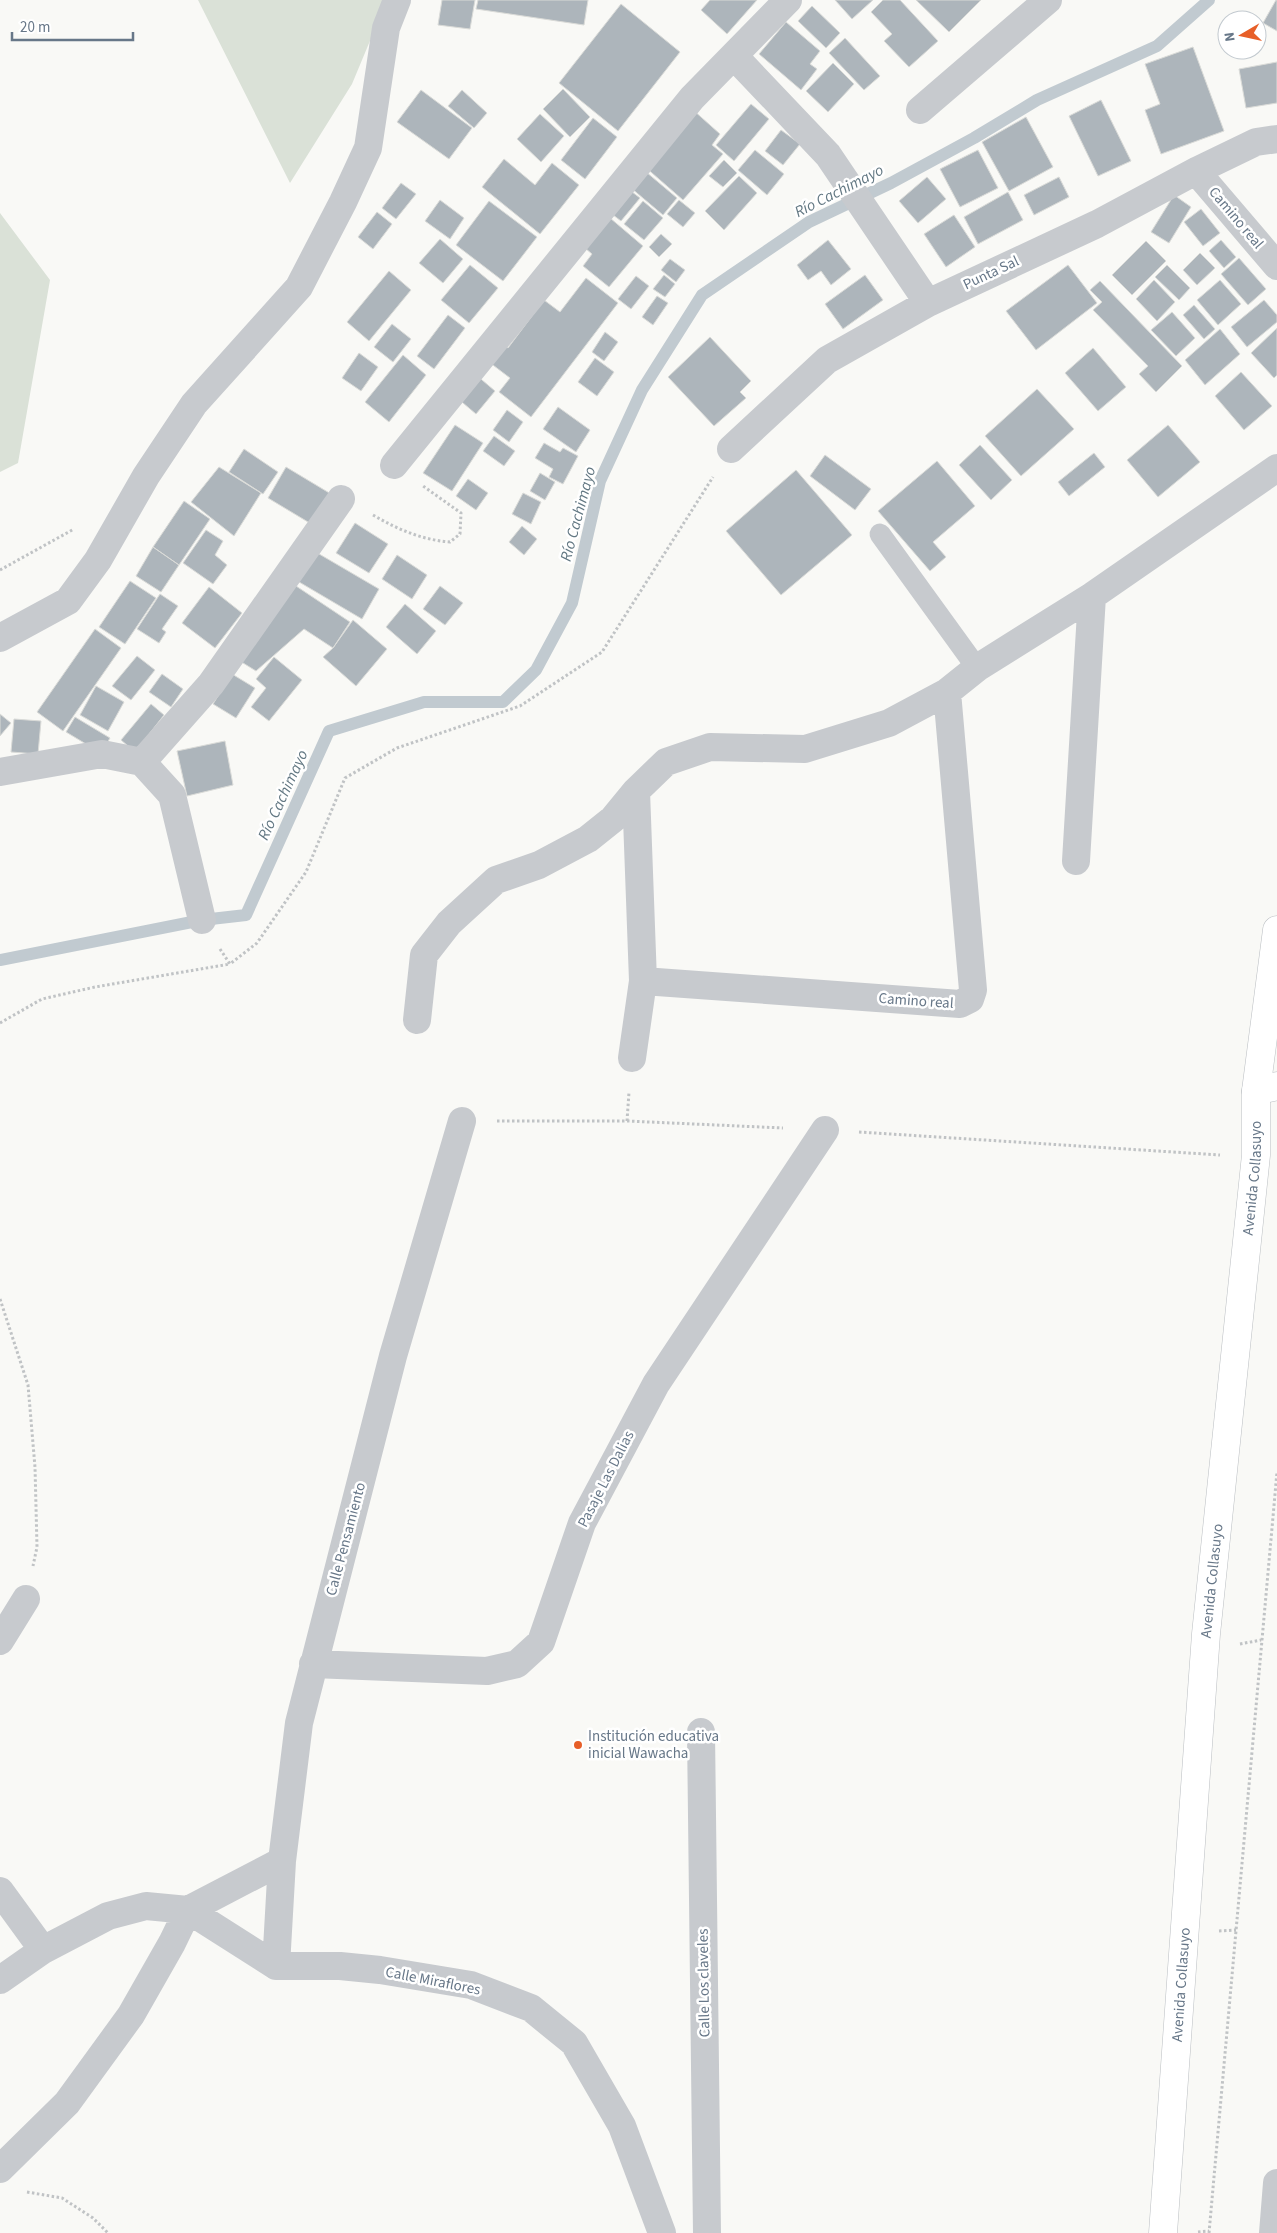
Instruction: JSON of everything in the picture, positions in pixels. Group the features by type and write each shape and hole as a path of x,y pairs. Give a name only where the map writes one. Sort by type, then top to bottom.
{"main road":[{"name":"Avenida Collasuyo","path":"1163,2233 1206,1634 1256,1156 1266,1088 1277,930"}],"street":[{"path":"0,638 68,601 98,560 146,476 194,404 299,287 343,202 368,148 386,28 397,0"},
{"path":"394,465 692,98 788,0"},
{"path":"920,110 1048,0"},
{"path":"734,56 828,156 928,303"},
{"name":"Punta Sal","path":"731,449 827,360 928,303 1097,224 1196,171 1256,142 1277,139"},
{"name":"Camino real","path":"1196,171 1277,266"},
{"path":"417,1020 424,955 448,923 496,880 539,865 588,839 613,820 636,791 666,762 710,747 805,749 889,723 947,692 977,668 1092,596 1277,468"},
{"path":"142,762 211,684 341,499"},
{"path":"1076,861 1092,596"},
{"name":"Camino real","path":"642,981 960,1004 970,999 973,990 947,692"},
{"path":"0,772 102,754 142,762 172,794 202,920"},
{"path":"632,1058 642,981 636,791"},
{"name":"Calle Pensamiento","path":"276,1966 282,1861 299,1723 393,1356 462,1121"},
{"name":"Pasaje Las Dalias","path":"314,1664 487,1671 516,1664 541,1642 582,1522 656,1384 824,1130"},
{"path":"0,1641 26,1599"},
{"name":"Calle Los claveles","path":"701,1732 707,2233"},
{"path":"0,2169 67,2103 113,2039 144,1991 188,1910 282,1861"},
{"path":"0,1891 43,1950"},
{"path":"0,1980 43,1950 108,1916 146,1906 188,1910 276,1966"},
{"name":"Calle Miraflores","path":"276,1966 340,1966 380,1970 471,1985 531,2008 574,2043 622,2126 662,2233"},
{"path":"1273,2233 1277,2184"}],"lane":[{"path":"880,534 977,668"}],"path":[{"path":"0,1022 42,999 95,987 230,964 258,943 306,872 345,778 396,748 520,706 602,652 731,449"},
{"path":"341,499 392,526 432,541 450,542 460,534 461,513 394,465"},
{"path":"0,570 75,528"},
{"path":"202,920 230,964"},
{"path":"0,1299 28,1385 35,1467 37,1547 26,1599"},
{"path":"1197,2232 1209,2232 1277,1472"},
{"path":"1241,1643 1261,1640"},
{"path":"1215,1931 1236,1930"},
{"path":"18,2190 62,2198 93,2218 108,2233"}],"shaded area":[{"path":"198,0 387,0 352,84 290,183"},
{"path":"0,213 50,280 18,463 0,472"}],"building":[{"path":"442,0 475,0 470,29 438,25"},
{"path":"478,0 588,0 584,25 476,9"},
{"path":"710,0 757,0 727,34 701,10"},
{"path":"835,0 873,0 852,19"},
{"path":"883,0 900,0 938,41 909,67 884,41 892,34 871,12"},
{"path":"916,0 981,0 949,32"},
{"path":"1277,0 1277,31 1267,25 1267,16"},
{"path":"621,4 680,52 618,131 559,83"},
{"path":"812,6 840,33 826,48 798,21"},
{"path":"786,22 820,51 810,64 817,69 801,90 759,54"},
{"path":"845,38 880,76 864,90 829,53"},
{"path":"1193,47 1224,131 1161,154 1145,110 1160,104 1145,64"},
{"path":"1277,62 1277,103 1246,108 1239,69"},
{"path":"833,63 854,84 828,112 806,91"},
{"path":"563,89 590,117 570,137 543,109"},
{"path":"421,90 472,128 449,159 397,122"},
{"path":"462,90 487,113 474,128 448,106"},
{"path":"1101,100 1131,161 1098,176 1069,116"},
{"path":"751,104 769,119 734,161 716,145"},
{"path":"692,109 720,134 712,145 723,154 683,200 644,166"},
{"path":"540,114 564,136 541,162 517,139"},
{"path":"1026,117 1053,167 1009,191 982,142"},
{"path":"593,118 617,137 585,179 561,160"},
{"path":"781,130 800,144 783,165 765,151"},
{"path":"755,150 784,174 767,195 738,170"},
{"path":"978,150 998,188 960,207 940,169"},
{"path":"504,159 535,185 552,163 579,185 540,234 482,187"},
{"path":"724,160 737,173 723,187 709,176"},
{"path":"639,166 677,198 663,215 624,182"},
{"path":"739,176 757,193 724,230 705,211"},
{"path":"927,177 946,199 918,223 899,201"},
{"path":"1059,177 1069,197 1034,215 1024,195"},
{"path":"401,183 416,194 396,219 382,208"},
{"path":"623,185 640,198 621,221 604,208"},
{"path":"1008,192 1023,220 978,244 964,217"},
{"path":"1174,195 1191,207 1169,243 1151,232"},
{"path":"440,200 464,218 450,239 425,221"},
{"path":"679,200 695,213 683,227 667,214"},
{"path":"489,201 537,237 503,281 456,245"},
{"path":"643,201 663,218 644,240 624,224"},
{"path":"1201,209 1220,233 1203,246 1184,222"},
{"path":"377,212 392,224 373,249 358,237"},
{"path":"603,212 643,246 609,287 583,266 592,254 578,242"},
{"path":"954,215 975,247 946,267 924,234"},
{"path":"661,234 672,244 659,257 649,247"},
{"path":"440,239 463,259 443,283 419,263"},
{"path":"828,240 851,269 831,285 821,271 808,280 797,265"},
{"path":"1221,240 1236,257 1224,268 1209,251"},
{"path":"1146,241 1166,261 1132,295 1112,275"},
{"path":"1200,253 1215,268 1197,285 1183,270"},
{"path":"1239,258 1266,289 1248,305 1221,274"},
{"path":"670,259 685,270 676,282 661,270"},
{"path":"470,265 498,288 469,323 441,300"},
{"path":"1068,265 1097,303 1036,350 1006,311"},
{"path":"1167,265 1190,288 1179,300 1155,277"},
{"path":"389,271 411,290 369,341 347,322"},
{"path":"664,275 675,284 665,297 653,289"},
{"path":"865,275 883,300 843,329 825,304"},
{"path":"636,276 649,286 631,309 618,299"},
{"path":"586,278 618,303 531,417 499,392 510,378 485,359 499,341 508,348 544,300 560,312"},
{"path":"1154,280 1175,302 1157,321 1136,299"},
{"path":"1220,280 1241,304 1218,325 1197,300"},
{"path":"1100,281 1182,366 1156,392 1139,374 1148,366 1093,310 1102,302 1090,290"},
{"path":"657,296 668,303 653,325 642,317"},
{"path":"1264,300 1277,315 1277,322 1247,347 1231,327"},
{"path":"1194,305 1215,329 1204,339 1183,315"},
{"path":"1172,312 1195,338 1176,356 1151,330"},
{"path":"448,315 465,328 434,369 417,356"},
{"path":"392,324 411,339 393,362 374,347"},
{"path":"1277,328 1277,375 1274,378 1251,353"},
{"path":"1220,329 1240,354 1205,385 1185,360"},
{"path":"605,332 618,342 604,361 592,352"},
{"path":"710,337 751,381 740,392 746,398 714,426 668,377"},
{"path":"1093,348 1126,387 1098,411 1065,373"},
{"path":"359,353 378,367 361,391 342,378"},
{"path":"403,355 426,375 389,422 365,402"},
{"path":"595,358 614,372 597,396 578,382"},
{"path":"1241,372 1272,406 1244,430 1215,396"},
{"path":"475,374 495,391 476,414 456,397"},
{"path":"1037,389 1074,429 1021,476 985,436"},
{"path":"558,407 590,430 576,452 543,429"},
{"path":"507,410 523,422 509,442 493,430"},
{"path":"455,425 483,443 452,491 423,473"},
{"path":"1168,425 1200,462 1158,497 1127,460"},
{"path":"494,436 515,451 504,466 483,451"},
{"path":"544,443 560,452 563,448 578,456 563,484 549,477 553,469 535,458"},
{"path":"980,445 1012,480 991,500 959,465"},
{"path":"244,449 278,472 263,494 229,472"},
{"path":"1094,453 1105,467 1069,496 1058,482"},
{"path":"825,455 871,489 855,510 810,476"},
{"path":"937,461 975,506 933,542 946,557 930,571 878,511"},
{"path":"219,467 261,493 234,536 191,502"},
{"path":"286,467 331,494 313,525 268,498"},
{"path":"796,470 852,535 781,595 726,531"},
{"path":"540,473 555,482 545,500 530,491"},
{"path":"468,479 488,493 476,510 456,496"},
{"path":"523,493 541,502 531,524 512,514"},
{"path":"184,501 210,519 179,565 153,547"},
{"path":"355,523 388,544 369,573 336,553"},
{"path":"522,526 537,539 524,555 509,542"},
{"path":"206,530 223,541 215,555 227,565 213,584 183,563"},
{"path":"153,547 179,565 161,592 136,576"},
{"path":"314,551 379,589 362,619 294,579"},
{"path":"397,555 427,575 412,599 382,579"},
{"path":"287,580 350,622 333,648 304,629 256,671 235,658"},
{"path":"130,581 156,598 125,644 99,627"},
{"path":"440,586 463,603 445,625 423,609"},
{"path":"209,587 242,613 215,648 182,623"},
{"path":"160,594 178,606 162,629 166,632 159,643 137,629"},
{"path":"405,604 436,631 417,654 386,627"},
{"path":"353,620 387,649 356,686 323,657 333,648"},
{"path":"95,629 121,648 63,731 37,712"},
{"path":"137,656 155,670 131,700 112,686"},
{"path":"274,657 302,680 269,721 251,707 266,688 256,679"},
{"path":"162,674 183,689 171,707 149,692"},
{"path":"232,674 255,688 236,718 213,704"},
{"path":"96,686 124,702 108,731 80,715"},
{"path":"151,704 164,715 135,752 121,740"},
{"path":"0,714 11,723 0,736"},
{"path":"75,717 110,738 101,753 66,732"},
{"path":"14,719 41,721 38,754 11,752"},
{"path":"225,741 233,785 187,796 177,751"}],"waterway":[{"name":"Río Cachimayo","path":"0,960 202,920 246,915 329,731 424,702 503,702 536,670 572,603 600,481 642,390 702,295 809,222 891,183 974,138 1037,100 1157,46 1209,0"}],"place":[{"name":"Institución educativa inicial Wawacha","path":"578,1745"}]}
